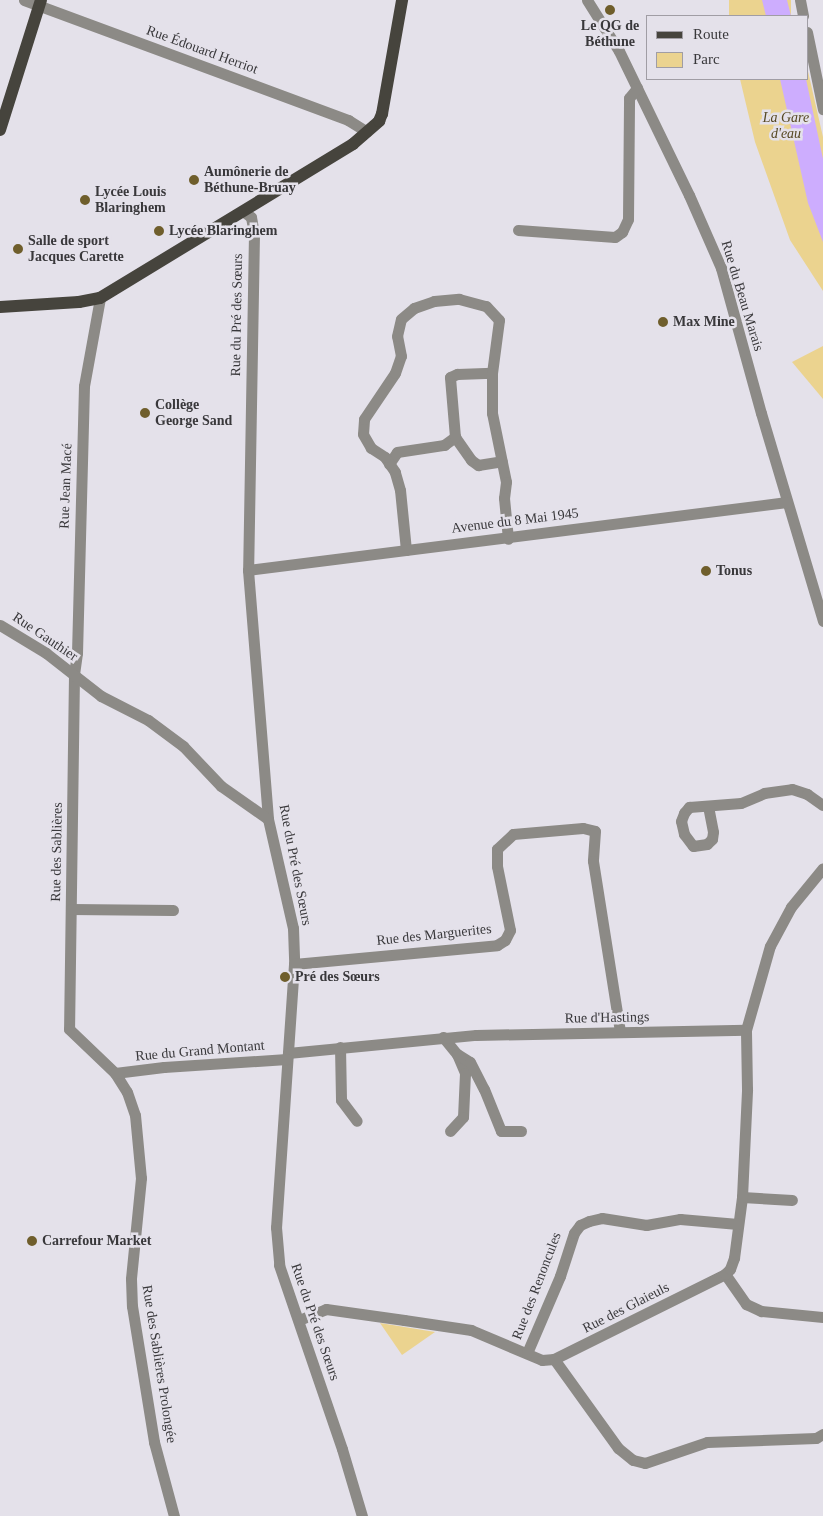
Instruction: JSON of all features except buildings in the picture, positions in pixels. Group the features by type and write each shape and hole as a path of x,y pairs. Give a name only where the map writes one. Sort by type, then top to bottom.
{"main road":[{"path":"4,305 79,302 100,298 353,144 368,132 382,114 402,0"},
{"path":"0,130 40,3"}],"street":[{"name":"Rue Édouard Herriot","path":"24,0 40,3 348,120 368,132"},
{"name":"Rue du Beau Marais","path":"586,0 611,36 689,195 721,268 787,502 823,621"},
{"path":"800,0 803,15"},
{"path":"808,37 823,109"},
{"path":"518,230 615,237 622,232 628,219 629,98 637,88"},
{"name":"Rue du Pré des Sœurs","path":"244,211 251,217 254,234 248,570 268,819 293,928 294,964 276,1227 279,1265 299,1320 362,1516"},
{"name":"Rue Jean Macé","path":"74,675 77,653 84,386 100,298"},
{"path":"406,550 400,490 395,472 385,457 372,448 363,434 364,418 396,372 401,356 397,336 401,319 414,308 434,301 459,299 486,306 499,320 492,373 492,413 506,482 504,498 508,538"},
{"path":"492,373 456,374 450,377 455,437 471,460 478,465 502,461"},
{"path":"389,464 397,452 444,444 455,437"},
{"name":"Avenue du 8 Mai 1945","path":"248,570 787,502"},
{"name":"Rue Gauthier","path":"0,625 46,653 101,696 148,720 183,746 222,786 268,819"},
{"name":"Rue des Sablières","path":"69,1030 74,675"},
{"path":"708,806 740,802 764,793 792,789 808,794 823,805"},
{"name":"Rue des Marguerites","path":"294,964 497,945 505,940 510,930 497,866 498,849 514,834 583,828 595,831 593,861 620,1032"},
{"path":"823,868 791,907 770,946 746,1030 747,1089 742,1197 734,1258 730,1269 725,1274 746,1304 761,1311 823,1317"},
{"path":"71,909 174,910"},
{"name":"Rue des Sablières Prolongée","path":"69,1030 115,1073 127,1092 135,1115 139,1139 141,1178 131,1279 132,1306 154,1442 174,1516"},
{"name":"Rue d'Hastings","path":"287,1056 340,1047 443,1037 746,1030"},
{"path":"443,1037 457,1054 465,1073 463,1117 450,1131"},
{"path":"340,1047 342,1100 357,1121"},
{"path":"457,1054 470,1062 484,1089 501,1131 521,1131"},
{"name":"Rue du Grand Montant","path":"115,1073 287,1056"},
{"path":"742,1197 792,1200"},
{"name":"Rue des Renoncules","path":"527,1353 560,1276 574,1233 589,1221 602,1218 646,1225 680,1218 738,1224"},
{"name":"Rue des Glaieuls","path":"554,1360 725,1274"},
{"path":"299,1320 326,1308 471,1330 542,1360 554,1360 618,1448 633,1460 646,1463 707,1442 816,1438 823,1434"}],"green space":[{"path":"729,0 791,0 791,15 729,15"},
{"name":"La Gare d'eau","path":"808,71 823,137 823,291 790,240 755,142 740,80 808,80"},
{"path":"823,346 823,399 792,362"},
{"path":"380,1323 435,1332 402,1355"}],"shaded area":[{"path":"762,0 787,0 791,15 766,15"},
{"path":"780,80 806,80 823,159 823,242 808,203"}],"place":[{"name":"Le QG de Béthune","path":"610,10"},
{"name":"Aumônerie de Béthune-Bruay","path":"194,180"},
{"name":"Lycée Louis Blaringhem","path":"85,200"},
{"name":"Lycée Blaringhem","path":"159,231"},
{"name":"Salle de sport Jacques Carette","path":"18,249"},
{"name":"Max Mine","path":"663,322"},
{"name":"Collège George Sand","path":"145,413"},
{"name":"Tonus","path":"706,571"},
{"name":"Pré des Sœurs","path":"285,977"},
{"name":"Carrefour Market","path":"32,1241"}]}
